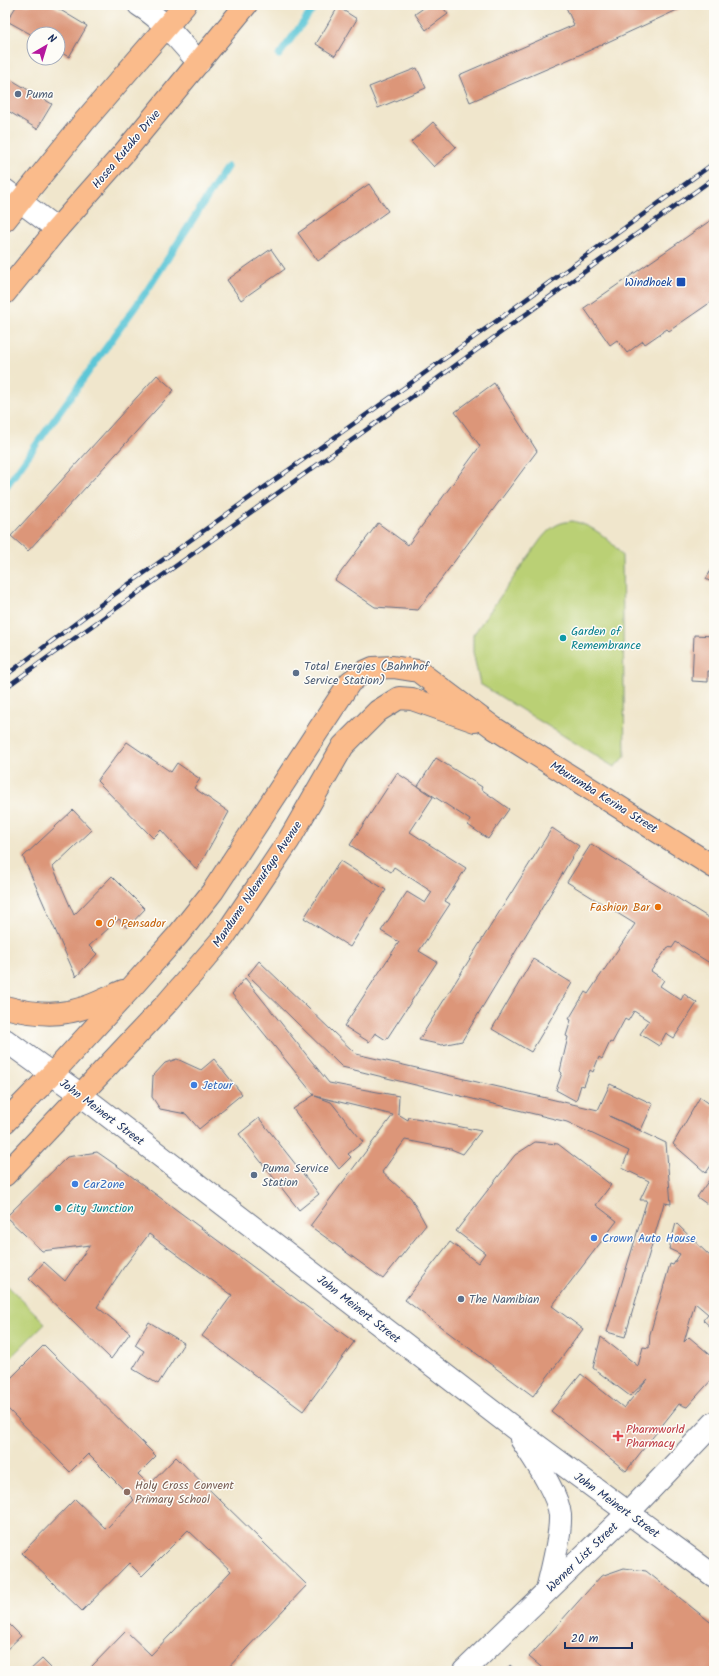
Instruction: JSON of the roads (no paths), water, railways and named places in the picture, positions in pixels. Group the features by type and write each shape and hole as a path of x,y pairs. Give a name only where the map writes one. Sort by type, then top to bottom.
{"main road":[{"path":"5,220 13,195 83,123 168,27 185,5"},
{"name":"Hosea Kutako Drive","path":"5,293 123,154 246,5"},
{"path":"5,1122 52,1074 132,987 178,934 213,890 350,682 364,672 374,668 393,668 418,671 494,728"},
{"name":"Mandume Ndemufayo Avenue","path":"5,1175 167,1004 223,938 289,840 343,746 378,711 399,698 412,699 494,728"},
{"name":"Mburumba Kerina Street","path":"494,728 714,867"},
{"path":"5,1007 26,1013 66,1013 97,1003 132,987"}],"street":[{"path":"139,5 156,16 168,27 199,63"},
{"path":"13,195 58,229"},
{"name":"John Meinert Street","path":"5,1040 82,1095 516,1430 714,1576"},
{"name":"Werner List Street","path":"464,1671 628,1513 714,1423"},
{"path":"516,1430 556,1498 560,1514 554,1558 547,1590"}],"waterway":[{"path":"279,55 316,5"},
{"path":"5,488 146,292 227,167"}],"railway":[{"path":"5,676 119,591 415,380 714,163"},
{"path":"5,688 380,420 714,178"}],"place":[{"name":"Puma","path":"18,94"},
{"name":"Windhoek","path":"681,282"},
{"name":"Garden of Remembrance","path":"563,638"},
{"name":"Total Energies (Bahnhof Service Station)","path":"296,673"},
{"name":"Fashion Bar","path":"658,907"},
{"name":"O' Pensador","path":"99,923"},
{"name":"Jetour","path":"194,1085"},
{"name":"Puma Service Station","path":"254,1175"},
{"name":"CarZone","path":"75,1184"},
{"name":"City Junction","path":"58,1208"},
{"name":"Crown Auto House","path":"594,1238"},
{"name":"The Namibian","path":"461,1299"},
{"name":"Pharmworld Pharmacy","path":"618,1436"},
{"name":"Holy Cross Convent Primary School","path":"127,1492"}]}
